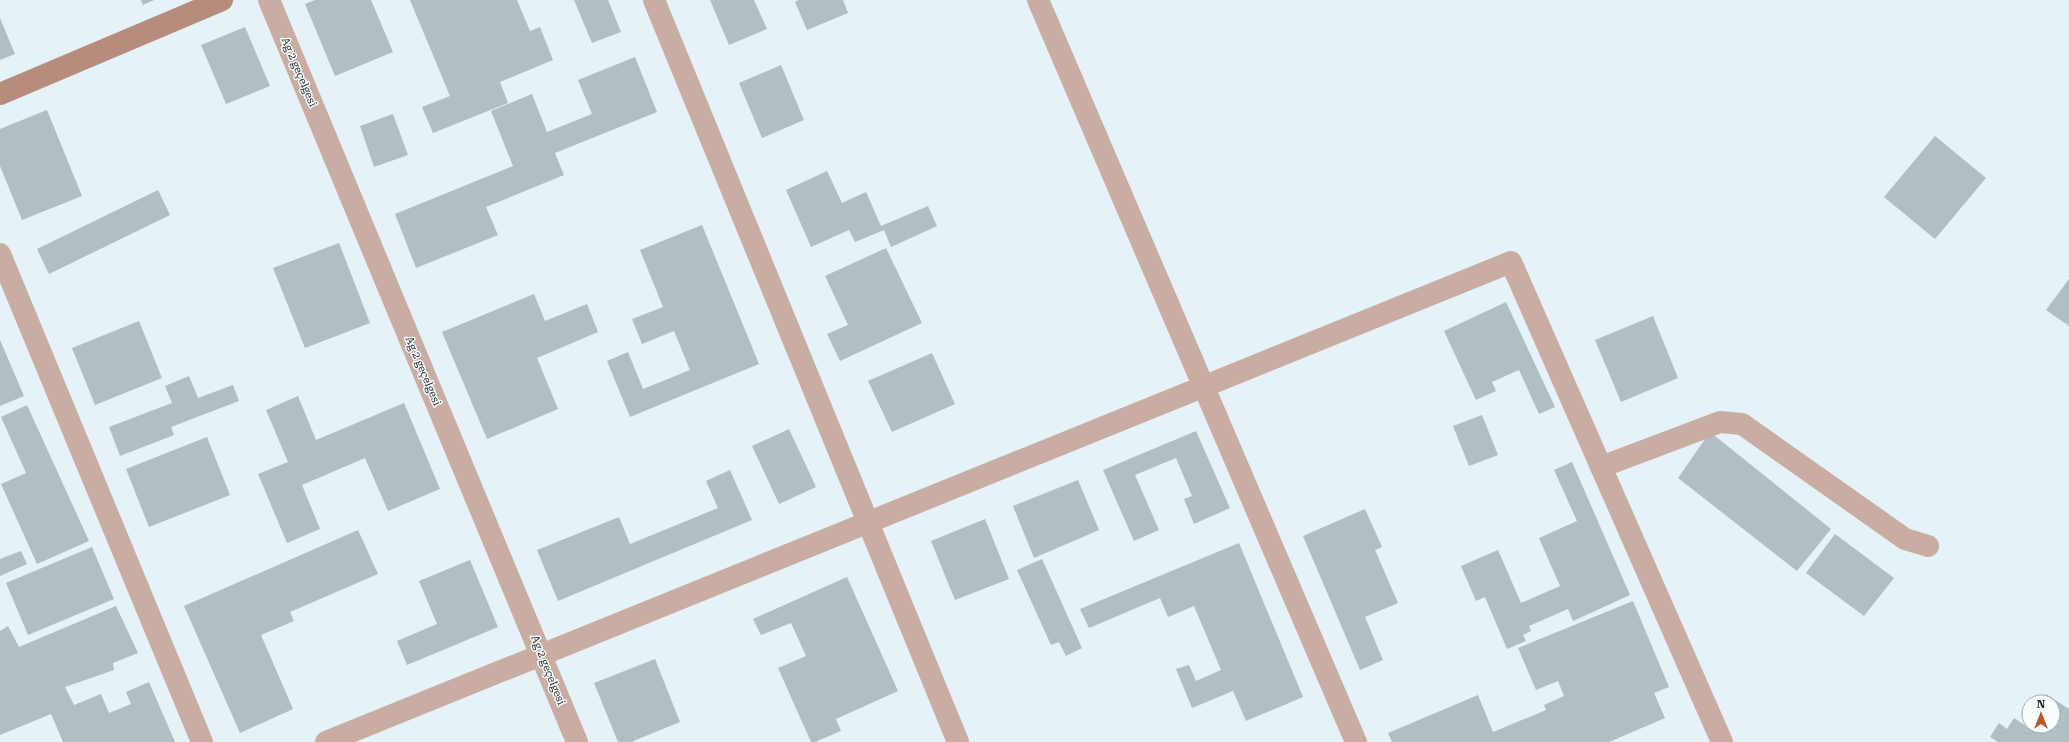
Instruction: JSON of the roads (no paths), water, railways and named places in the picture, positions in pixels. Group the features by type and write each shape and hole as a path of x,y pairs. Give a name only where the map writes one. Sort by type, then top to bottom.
{"street":[{"path":"0,94 222,0"},
{"name":"Ag 2 geçelgesi","path":"269,0 577,742"},
{"path":"654,0 958,742"},
{"path":"1038,0 1356,742"},
{"path":"0,254 202,742"},
{"path":"326,742 1205,388 1511,262 1722,742"},
{"path":"1601,467 1720,422 1742,424 1905,539 1928,546"}]}
